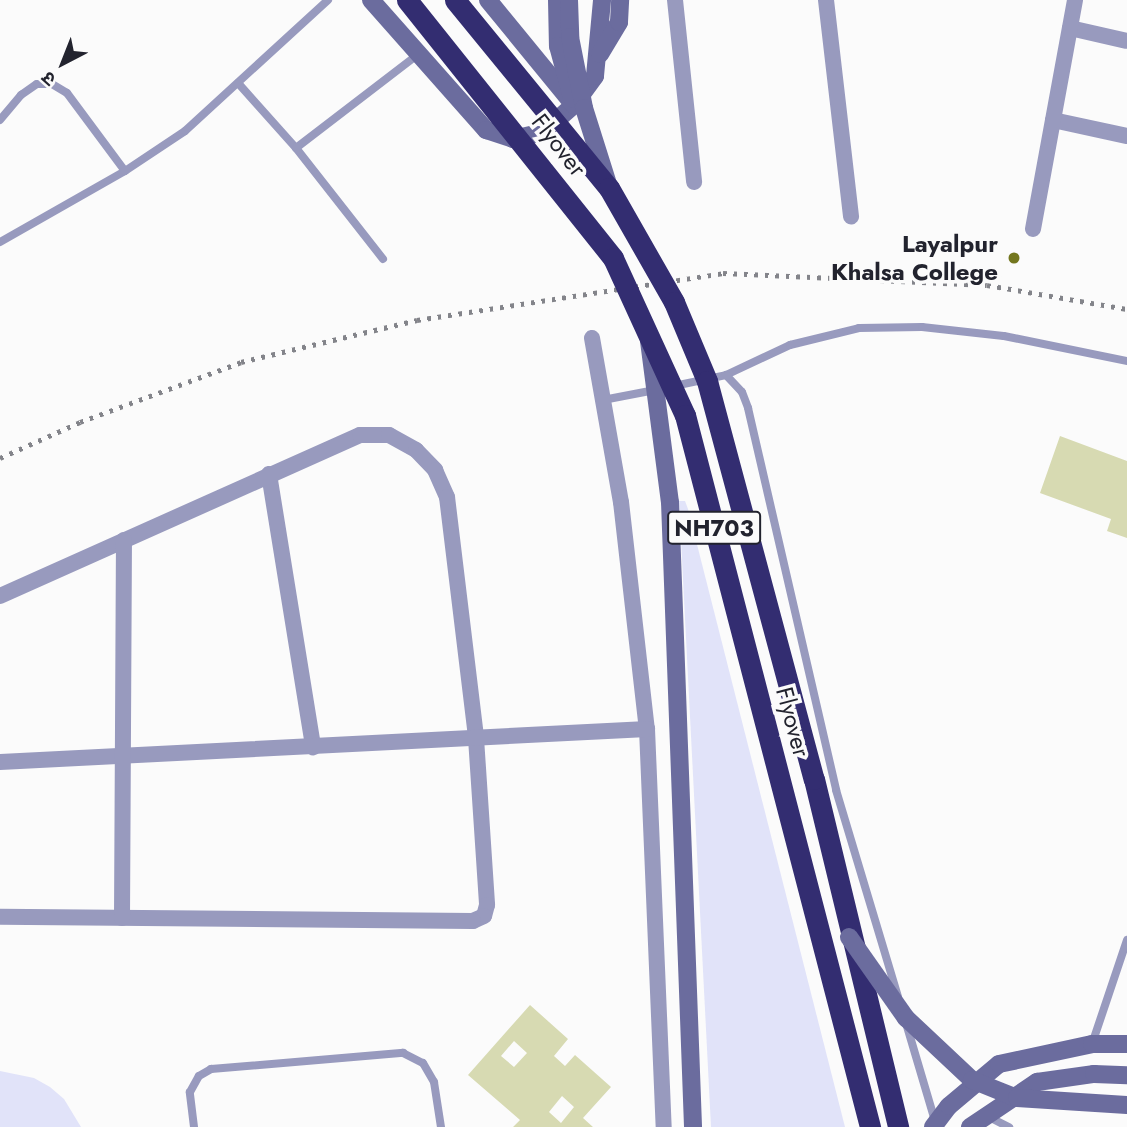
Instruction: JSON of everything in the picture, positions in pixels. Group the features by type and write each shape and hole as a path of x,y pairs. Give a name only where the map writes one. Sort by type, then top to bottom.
{"highway":[{"name":"Flyover","path":"407,0 613,258 685,415 870,1127"},
{"name":"Flyover","path":"455,0 609,188 674,302 707,382 814,779 849,937 898,1127"}],"street":[{"path":"371,0 486,130 513,139 543,132 574,105 595,76 602,0"},
{"path":"488,0 574,105"},
{"path":"557,0 558,46 574,105"},
{"name":"Flyover","path":"569,0 570,37 584,108 609,188"},
{"path":"599,54 619,22 620,0"},
{"path":"676,0 694,182"},
{"path":"826,0 851,217"},
{"path":"1032,229 1075,0"},
{"path":"1070,28 1127,41"},
{"path":"1053,120 1127,136"},
{"name":"Flyover","path":"648,335 670,502 693,1127"},
{"path":"592,338 621,502 647,729 664,1127"},
{"path":"0,596 360,435 389,436 416,450 435,470 447,497 476,738 487,905 484,916 473,921 0,917"},
{"path":"269,474 313,747"},
{"path":"122,918 124,540"},
{"path":"0,762 647,729"},
{"name":"Flyover","path":"849,937 906,1018 972,1080 1017,1098 1127,1105"},
{"path":"935,1125 949,1106 999,1064 1092,1044 1127,1044"},
{"path":"971,1127 1037,1082 1094,1074 1127,1075"}],"lane":[{"path":"0,242 125,171 185,131 328,0"},
{"path":"296,148 417,55"},
{"path":"238,83 296,148 383,259"},
{"path":"0,120 20,95 37,84 52,84 67,93 125,171"},
{"path":"603,400 726,375 790,345 859,328 922,327 1004,336 1127,361"},
{"path":"726,375 742,392 748,408 836,790 935,1125"},
{"path":"1092,1044 1127,940"},
{"path":"194,1127 190,1092 199,1076 211,1069 404,1053 423,1063 434,1082 441,1127"},
{"path":"987,1116 1009,1127"}],"shaded area":[{"path":"679,501 685,501 688,509 845,1127 711,1127"},
{"path":"0,1071 34,1078 50,1087 64,1099 81,1127 0,1127"}],"building":[{"path":"1060,436 1127,461 1127,538 1107,531 1111,519 1040,493"},
{"path":"530,1005 568,1039 554,1056 565,1066 575,1055 611,1087 583,1118 593,1127 513,1127 520,1120 468,1075","holes":["514,1041 527,1053 514,1067 501,1056","562,1096 574,1107 561,1123 549,1112"]}],"railway":[{"path":"0,458 80,422 241,362 417,320 723,273 987,285 1127,309"}],"place":[{"name":"Layalpur Khalsa College","path":"1014,258"}]}
